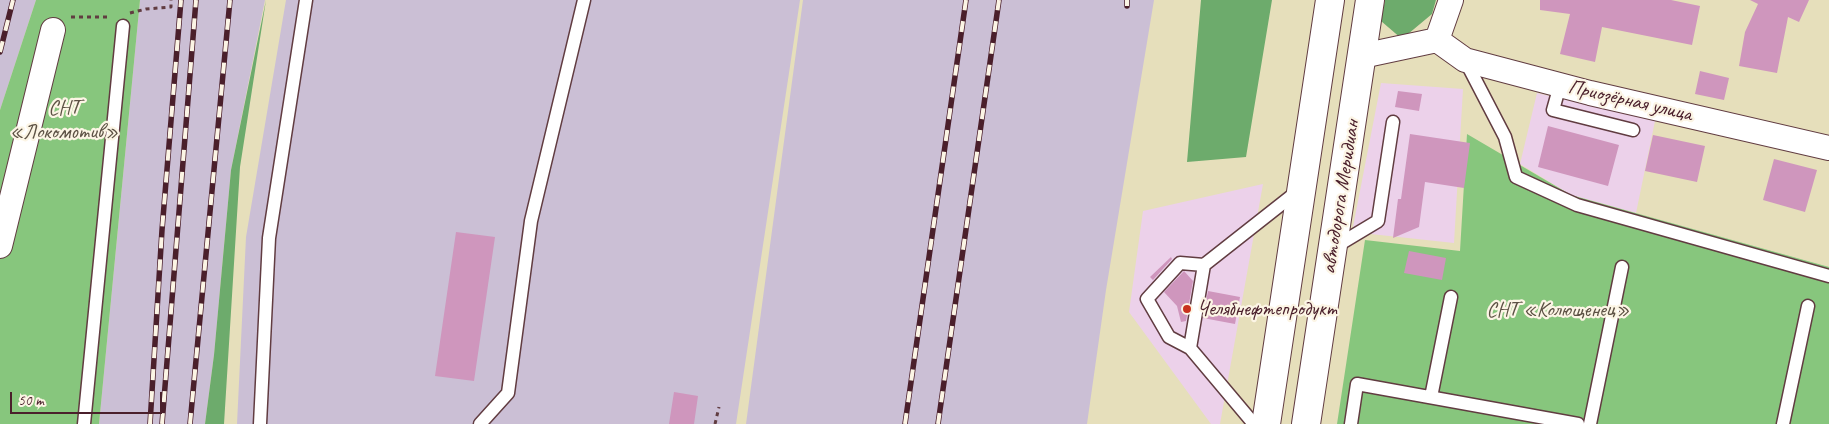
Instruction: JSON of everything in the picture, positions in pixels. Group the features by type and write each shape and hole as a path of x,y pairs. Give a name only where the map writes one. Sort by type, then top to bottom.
{"main road":[{"name":"автодорога Меридиан","path":"1266,424 1330,0"},
{"name":"автодорога Меридиан","path":"1306,424 1370,0"},
{"path":"1323,50 1362,56"}],"street":[{"path":"1362,56 1437,40 1451,0"},
{"path":"0,246 53,30"},
{"name":"Приозёрная улица","path":"1437,40 1465,60 1560,85 1829,148"}],"lane":[{"path":"260,424 269,238 306,0"},
{"path":"480,424 508,393 531,221 584,0"},
{"path":"84,424 123,26"},
{"path":"1465,60 1505,138 1516,176 1577,205 1829,276"},
{"path":"1560,85 1554,110 1633,130"},
{"path":"1333,248 1378,221 1393,122"},
{"path":"1190,348 1204,265 1302,188"},
{"path":"1204,265 1180,263 1147,299 1169,337 1190,348 1254,424"},
{"path":"1590,424 1622,266"},
{"path":"1431,397 1451,297"},
{"path":"1783,424 1808,306"},
{"path":"1351,424 1358,384 1578,424"}],"path":[{"path":"715,424 719,407"}],"shaded area":[{"path":"0,0 36,0 0,110"},
{"path":"140,0 265,0 231,170 214,355 205,424 99,424"},
{"path":"286,0 800,0 736,424 237,424 246,237"},
{"path":"803,0 1154,0 1106,290 1087,424 746,424"},
{"path":"1381,83 1463,89 1454,243 1352,232"},
{"path":"1537,93 1655,121 1636,213 1571,195 1520,164"},
{"path":"1263,184 1220,424 1211,424 1129,312 1143,211"}],"green space":[{"name":"СНТ «Локомотив»","path":"36,0 140,0 99,424 0,424 0,110"},
{"path":"266,0 240,167 224,424 205,424 214,355 231,170"},
{"path":"1201,0 1272,0 1246,157 1187,162"},
{"path":"1385,0 1436,0 1432,14 1402,39 1381,21"},
{"name":"СНТ «Колющенец»","path":"1467,134 1571,195 1829,267 1829,424 1337,424 1365,240 1460,251"}],"building":[{"path":"1540,0 1671,0 1700,6 1692,45 1602,27 1595,62 1560,54 1570,14 1540,10"},
{"path":"1750,0 1809,0 1799,22 1788,17 1777,73 1739,66 1745,32 1758,4"},
{"path":"1700,71 1729,78 1724,100 1695,94"},
{"path":"1398,91 1422,94 1419,111 1395,107"},
{"path":"1548,126 1619,145 1608,186 1538,167"},
{"path":"1410,134 1470,143 1464,188 1425,182 1419,227 1393,238 1398,199 1401,199"},
{"path":"1653,135 1705,146 1697,182 1645,171"},
{"path":"1774,159 1817,170 1805,212 1763,200"},
{"path":"456,232 495,237 474,381 435,376"},
{"path":"1409,251 1446,258 1442,280 1404,273"},
{"path":"1171,257 1172,259 1153,280 1150,277"},
{"path":"1184,271 1193,281 1186,321 1181,322 1177,306 1164,292"},
{"path":"1208,291 1240,297 1235,324 1203,318"},
{"path":"674,392 698,396 694,424 669,424"}],"railway":[{"path":"0,52 13,0"},
{"path":"150,424 162,230 181,0"},
{"path":"162,424 196,0"},
{"path":"190,424 230,0"},
{"path":"905,424 966,0"},
{"path":"938,424 999,0"},
{"path":"1127,0 1127,6"}],"place":[{"name":"Челябнефтепродукт","path":"1187,309"}]}
